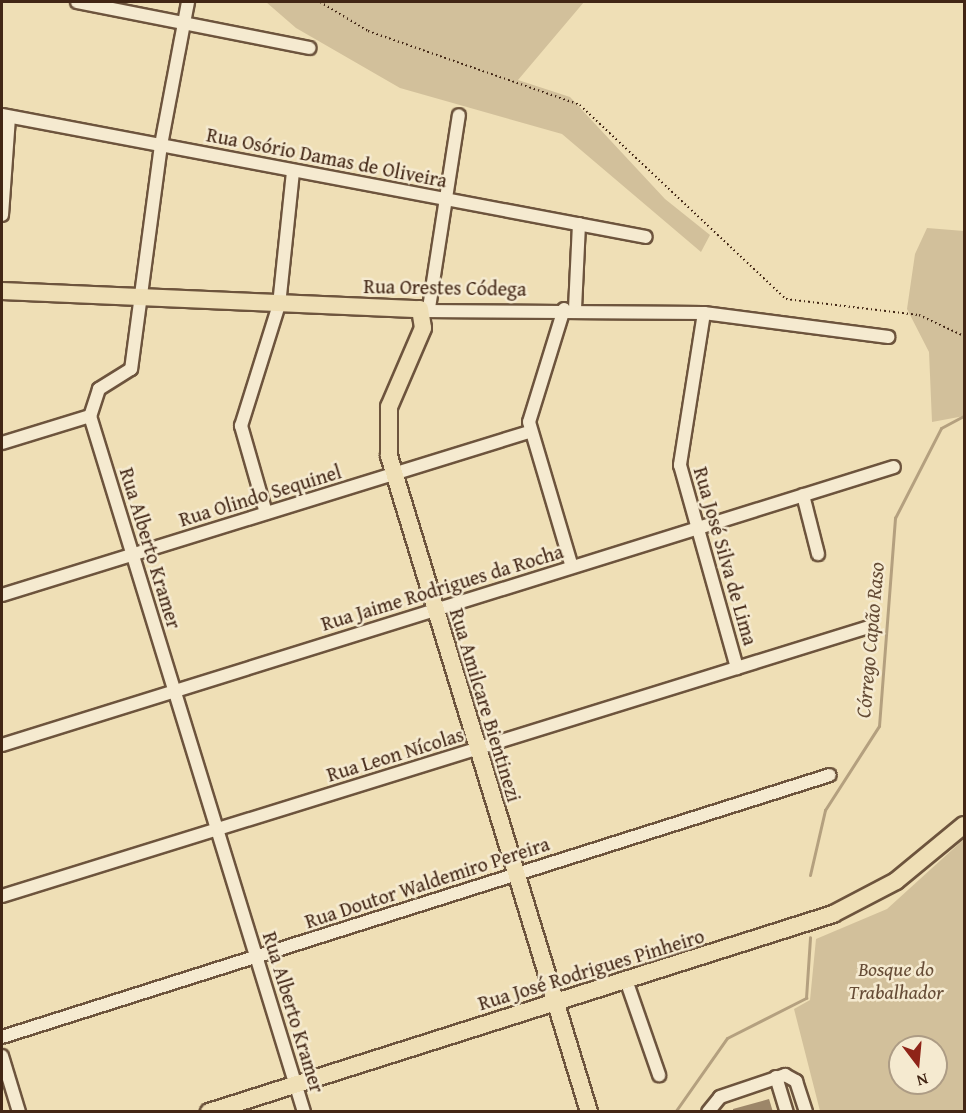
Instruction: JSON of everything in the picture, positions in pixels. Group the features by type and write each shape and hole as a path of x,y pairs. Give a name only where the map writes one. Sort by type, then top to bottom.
{"main road":[{"name":"Rua Orestes Códega","path":"2,291 137,300 398,308 414,306 425,309"},
{"path":"398,308 409,316 415,341"},
{"name":"Rua Amilcare Bientinezi","path":"425,309 423,328 415,341 387,422 393,474 589,1112"},
{"name":"Rua José Rodrigues Pinheiro","path":"209,1112 851,907 896,881 964,825"}],"street":[{"path":"77,2 309,48"},
{"path":"2,443 90,416 99,389 131,369 137,300 160,145 189,2"},
{"name":"Rua Amilcare Bientinezi","path":"425,309 446,200 459,115"},
{"path":"2,215 5,116"},
{"name":"Rua Osório Damas de Oliveira","path":"5,116 646,237"},
{"path":"266,513 241,426 279,305 294,171"},
{"path":"572,567 529,432 570,309 579,224"},
{"name":"Rua Orestes Códega","path":"425,309 570,309 704,314 888,337"},
{"name":"Rua José Silva de Lima","path":"704,314 680,453 696,528 737,668"},
{"name":"Rua Alberto Kramer","path":"90,416 304,1112"},
{"name":"Rua Olindo Sequinel","path":"2,596 529,432"},
{"name":"Rua Jaime Rodrigues da Rocha","path":"2,745 894,467"},
{"path":"803,495 818,554"},
{"name":"Rua Leon Nícolas","path":"2,896 868,627"},
{"name":"Rua Doutor Waldemiro Pereira","path":"2,1036 830,775"},
{"path":"626,980 659,1075"},
{"path":"2,1056 19,1112"},
{"path":"708,1112 720,1097 776,1077 791,1075 806,1112"},
{"path":"776,1077 787,1112"}],"path":[{"path":"320,2 368,31 580,105 786,299 919,315 964,336"}],"green space":[{"path":"266,2 584,2 518,80 570,97 665,199 710,235 701,252 562,134 400,88 296,28"},
{"path":"927,228 964,231 964,416 932,422 929,352 907,309 915,254"},
{"name":"Bosque do Trabalhador","path":"964,839 964,1111 820,1111 794,1009 810,1000 816,939 887,909"}],"building":[{"path":"769,1099 773,1112 733,1112 733,1109"}],"waterway":[{"name":"Córrego Capão Raso","path":"810,875 825,810 879,726 895,518 941,428 964,416"},
{"name":"Córrego Capão Raso","path":"675,1112 727,1038 806,998 810,937"}]}
